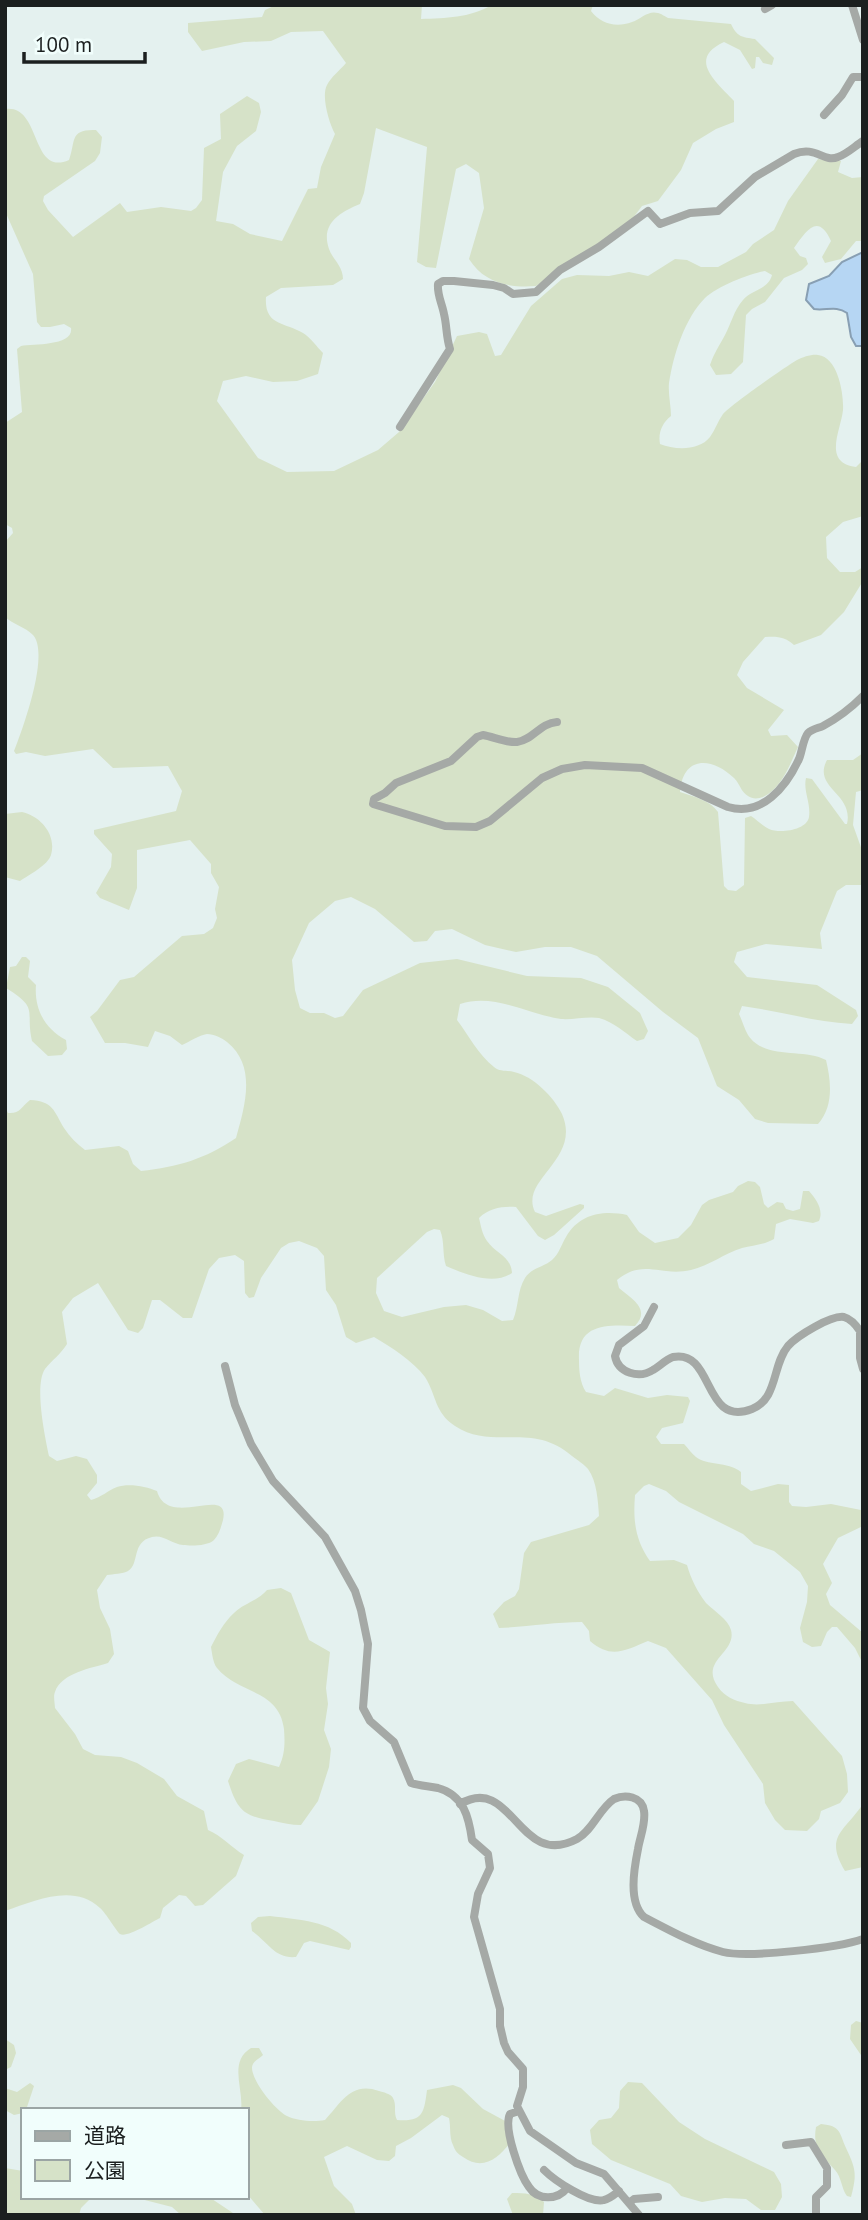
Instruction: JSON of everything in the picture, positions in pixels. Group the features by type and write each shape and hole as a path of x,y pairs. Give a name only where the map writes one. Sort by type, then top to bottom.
{"street":[{"path":"852,5 863,40"},
{"path":"824,115 853,77 863,77"},
{"path":"400,427 450,349 445,336 438,284 454,281 493,285 513,295 536,292 561,270 607,242 648,211 660,224 690,213 718,211 755,177 794,154 807,150 815,151 826,158 838,157 863,141"},
{"path":"556,722 545,723 527,739 519,742 483,735 477,737 452,761 396,783 372,801 381,808 445,826 476,827 489,821 542,778 562,769 585,765 642,768 728,807 737,810 755,809 764,804 795,766 810,732 848,710 863,696"},
{"path":"654,1307 644,1326 619,1345 616,1362 627,1372 641,1374 655,1369 673,1357 689,1358 700,1367 715,1398 731,1410 751,1409 764,1401 777,1365 788,1346 804,1333 833,1318 850,1320 860,1331 860,1358 863,1369"},
{"path":"225,1366 235,1405 251,1444 273,1480 325,1537 355,1591 368,1644 362,1700 366,1715 394,1742 411,1783 445,1790 460,1804 471,1824 472,1840 483,1849 489,1860 490,1868 478,1894 474,1917 500,2009 504,2043 523,2069 523,2087 517,2101 519,2110 533,2135 576,2162 599,2171 639,2215"},
{"path":"460,1804 471,1799 499,1804 534,1839 548,1846 579,1838 614,1799 620,1796 635,1798 644,1810 637,1852 634,1896 638,1912 644,1917 701,1944 735,1954 784,1951 863,1939"},
{"path":"519,2110 510,2114 507,2124 512,2146 530,2189 554,2198 567,2188"},
{"path":"786,2145 811,2142 825,2163 827,2186 816,2197 816,2215"},
{"path":"544,2170 567,2188 602,2201 619,2191"},
{"path":"629,2203 634,2199 658,2197"}],"green space":[{"path":"276,5 422,5 421,19 466,15 492,5 593,5 591,11 595,15 604,22 615,25 632,22 654,12 668,18 731,24 738,34 755,39 774,58 772,65 763,63 756,57 755,68 752,69 740,50 724,42 713,49 707,56 708,71 734,101 734,122 693,143 681,170 658,201 642,206 630,222 536,286 507,285 490,279 469,259 484,208 479,173 466,164 456,169 436,268 417,262 427,147 376,128 360,204 339,215 327,232 329,249 343,279 333,285 281,288 266,297 268,313 272,318 306,335 323,353 318,374 297,381 273,382 246,376 223,381 217,401 258,458 287,472 334,471 378,450 399,432 435,382 457,336 479,332 487,334 495,356 501,355 531,306 562,279 577,275 609,276 629,272 648,276 675,259 687,260 701,267 718,267 746,252 774,230 788,201 818,159 841,161 838,172 852,178 863,177 863,241 856,241 841,259 825,263 822,257 831,241 821,227 812,227 808,231 794,248 800,256 806,258 808,264 802,270 784,278 765,302 746,315 743,362 731,374 716,375 710,365 740,304 767,284 772,275 765,271 734,281 717,289 698,306 677,349 669,383 671,416 660,432 660,444 666,446 686,448 700,445 710,437 723,414 736,403 797,360 818,355 830,362 841,386 843,410 836,444 839,459 856,467 863,460 863,516 843,522 826,537 827,558 840,572 855,572 863,567 863,581 844,612 821,635 794,645 781,638 765,637 743,662 737,675 747,688 784,710 768,730 771,736 787,735 798,747 785,775 770,793 761,798 753,798 725,771 708,763 700,763 687,771 680,792 706,802 718,812 724,886 728,890 736,891 744,885 745,818 751,816 774,830 792,830 803,825 809,817 806,778 812,779 847,824 848,813 845,805 829,784 824,770 827,760 853,760 863,753 863,790 856,792 853,825 863,853 863,885 846,885 837,891 820,933 822,949 766,944 737,952 734,962 747,977 817,985 856,1010 858,1016 852,1024 742,1006 739,1014 748,1035 764,1048 826,1060 830,1085 829,1101 818,1124 768,1123 755,1119 739,1100 717,1086 698,1038 597,956 571,947 545,947 516,952 485,945 452,929 435,931 427,941 414,942 375,909 351,897 335,901 309,923 292,960 300,1008 335,1018 343,1016 363,990 420,963 457,959 527,976 581,978 608,987 640,1013 648,1031 644,1039 637,1041 599,1018 561,1019 486,1001 460,1004 457,1020 483,1056 496,1069 521,1074 535,1083 548,1094 562,1114 566,1130 564,1144 535,1189 532,1200 535,1212 546,1216 580,1204 584,1205 584,1208 545,1240 538,1236 516,1207 496,1208 479,1218 485,1238 511,1267 512,1273 496,1279 479,1277 446,1266 440,1230 427,1232 377,1278 376,1293 384,1311 402,1317 466,1305 483,1310 502,1321 513,1320 525,1278 554,1258 571,1229 592,1216 609,1213 627,1215 639,1232 655,1243 678,1238 691,1225 702,1205 733,1192 748,1181 755,1182 760,1187 764,1204 768,1208 777,1202 783,1203 786,1209 800,1209 803,1191 812,1194 820,1209 819,1221 813,1223 790,1219 776,1224 774,1239 736,1250 698,1268 680,1272 636,1270 617,1280 619,1288 638,1305 641,1314 639,1320 635,1326 605,1327 589,1333 580,1348 580,1373 586,1392 604,1396 615,1388 648,1398 667,1395 688,1397 690,1401 683,1423 662,1428 656,1437 661,1444 684,1444 701,1460 730,1466 741,1472 741,1484 751,1491 778,1484 789,1485 789,1502 792,1506 831,1504 861,1510 863,1526 838,1538 823,1564 832,1583 826,1594 830,1605 863,1633 863,1664 855,1648 837,1627 832,1627 827,1632 821,1646 812,1647 803,1642 800,1628 808,1586 800,1572 774,1551 754,1544 743,1534 649,1484 635,1495 636,1530 650,1561 674,1560 687,1565 706,1603 724,1619 731,1630 729,1645 713,1670 713,1678 720,1690 734,1699 751,1704 793,1701 842,1756 848,1792 840,1803 821,1811 819,1819 807,1831 785,1830 765,1803 763,1784 724,1725 712,1700 666,1648 648,1641 611,1652 590,1641 589,1631 582,1622 499,1628 493,1614 504,1602 515,1596 519,1589 524,1553 531,1542 589,1525 599,1516 591,1474 585,1465 557,1446 542,1440 484,1436 455,1426 439,1409 425,1377 408,1360 374,1337 356,1343 346,1337 336,1305 326,1290 324,1256 317,1248 299,1241 281,1248 261,1278 254,1297 249,1298 245,1293 244,1261 235,1255 219,1258 209,1269 192,1318 183,1318 160,1300 152,1300 143,1328 138,1333 128,1330 98,1283 73,1298 62,1312 67,1344 45,1369 42,1377 41,1411 49,1456 57,1461 76,1456 87,1459 97,1475 97,1483 87,1495 91,1500 117,1487 137,1486 157,1491 163,1502 173,1507 218,1505 223,1510 223,1520 217,1536 208,1543 183,1545 156,1536 145,1540 138,1548 132,1568 123,1573 107,1575 97,1590 100,1608 110,1629 114,1654 108,1663 78,1672 64,1680 54,1694 55,1708 83,1749 95,1755 121,1757 164,1779 177,1796 204,1811 208,1830 244,1855 236,1876 203,1905 195,1906 186,1896 179,1895 163,1908 160,1918 123,1935 100,1908 78,1897 54,1896 5,1911 5,1107 8,1113 12,1113 30,1100 44,1102 52,1108 76,1143 85,1150 119,1146 128,1151 133,1164 141,1171 202,1157 236,1138 246,1087 242,1063 236,1052 227,1042 215,1035 204,1035 182,1045 170,1036 155,1031 148,1047 105,1043 90,1017 120,980 134,977 182,936 204,934 213,928 217,918 215,909 219,887 211,873 211,864 190,840 137,850 137,888 129,910 100,898 96,893 111,867 112,854 94,834 94,830 176,811 182,791 168,766 113,768 93,749 45,756 26,752 16,754 14,751 33,692 38,658 33,635 5,617 5,542 13,533 12,528 5,524 5,423 22,412 17,349 21,346 60,341 70,334 71,328 64,324 41,327 37,322 33,274 5,211 5,109 17,110 25,117 41,150 48,158 57,162 69,160 77,134 96,130 102,137 100,153 95,161 44,196 43,201 48,210 73,237 120,203 127,212 161,207 191,211 196,208 202,200 204,148 221,139 220,114 247,96 259,103 261,112 256,131 237,146 223,172 216,221 233,224 250,234 282,241 308,189 317,188 321,167 335,134 326,110 325,90 346,63 323,31 291,32 271,41 244,42 202,51 188,32 188,23 262,17 265,10"},
{"path":"22,812 41,822 49,833 52,847 46,862 20,881 5,877 5,814"},
{"path":"22,957 30,961 28,977 36,985 37,1002 42,1017 52,1030 66,1040 67,1049 62,1055 48,1056 32,1041 27,1006 6,988 10,967 16,966"},
{"path":"281,1588 291,1593 309,1640 330,1652 324,1730 331,1749 329,1767 318,1801 301,1825 256,1817 244,1811 235,1800 228,1781 236,1764 249,1759 279,1767 284,1748 284,1729 281,1716 274,1706 217,1668 211,1647 224,1625 238,1610 267,1590"},
{"path":"863,1804 863,1867 845,1871 836,1850 836,1842 843,1828"},
{"path":"270,1916 324,1925 342,1935 351,1943 351,1947 349,1950 310,1941 304,1943 296,1957 283,1955 252,1931 251,1923 258,1917"},
{"path":"856,2021 863,2023 863,2058 850,2039 851,2025"},
{"path":"5,2039 14,2045 16,2053 11,2067 5,2070"},
{"path":"251,2048 259,2048 263,2055 252,2067 255,2079 276,2108 291,2118 306,2121 325,2120 348,2095 361,2089 369,2089 392,2097 397,2120 412,2119 421,2114 427,2090 453,2085 461,2088 483,2109 507,2122 513,2139 497,2157 485,2163 471,2161 456,2151 451,2139 449,2118 442,2115 396,2146 395,2156 389,2161 377,2160 347,2146 324,2157 334,2186 352,2204 356,2215 265,2215 248,2195 248,2108 241,2108 238,2076 244,2054"},
{"path":"628,2082 642,2083 679,2122 705,2139 774,2172 781,2184 782,2197 775,2210 761,2210 746,2199 725,2198 702,2202 681,2196 670,2184 611,2160 592,2144 590,2130 599,2120 611,2118 619,2108 620,2091"},
{"path":"30,2083 34,2086 27,2108 21,2108 21,2113 14,2115 5,2110 5,2088 17,2092"},
{"path":"821,2124 832,2126 838,2131 852,2161 855,2177 851,2197 847,2196 837,2173 817,2147 816,2127"},
{"path":"5,2168 21,2171 21,2199 90,2199 81,2208 79,2215 5,2215"},
{"path":"512,2193 529,2194 540,2199 544,2202 543,2215 513,2215 507,2199"},
{"path":"141,2199 212,2199 236,2215 181,2215 172,2207"}],"water":[{"path":"863,252 863,346 856,346 851,337 847,313 835,309 814,309 806,300 809,284 829,276 842,262"}]}
